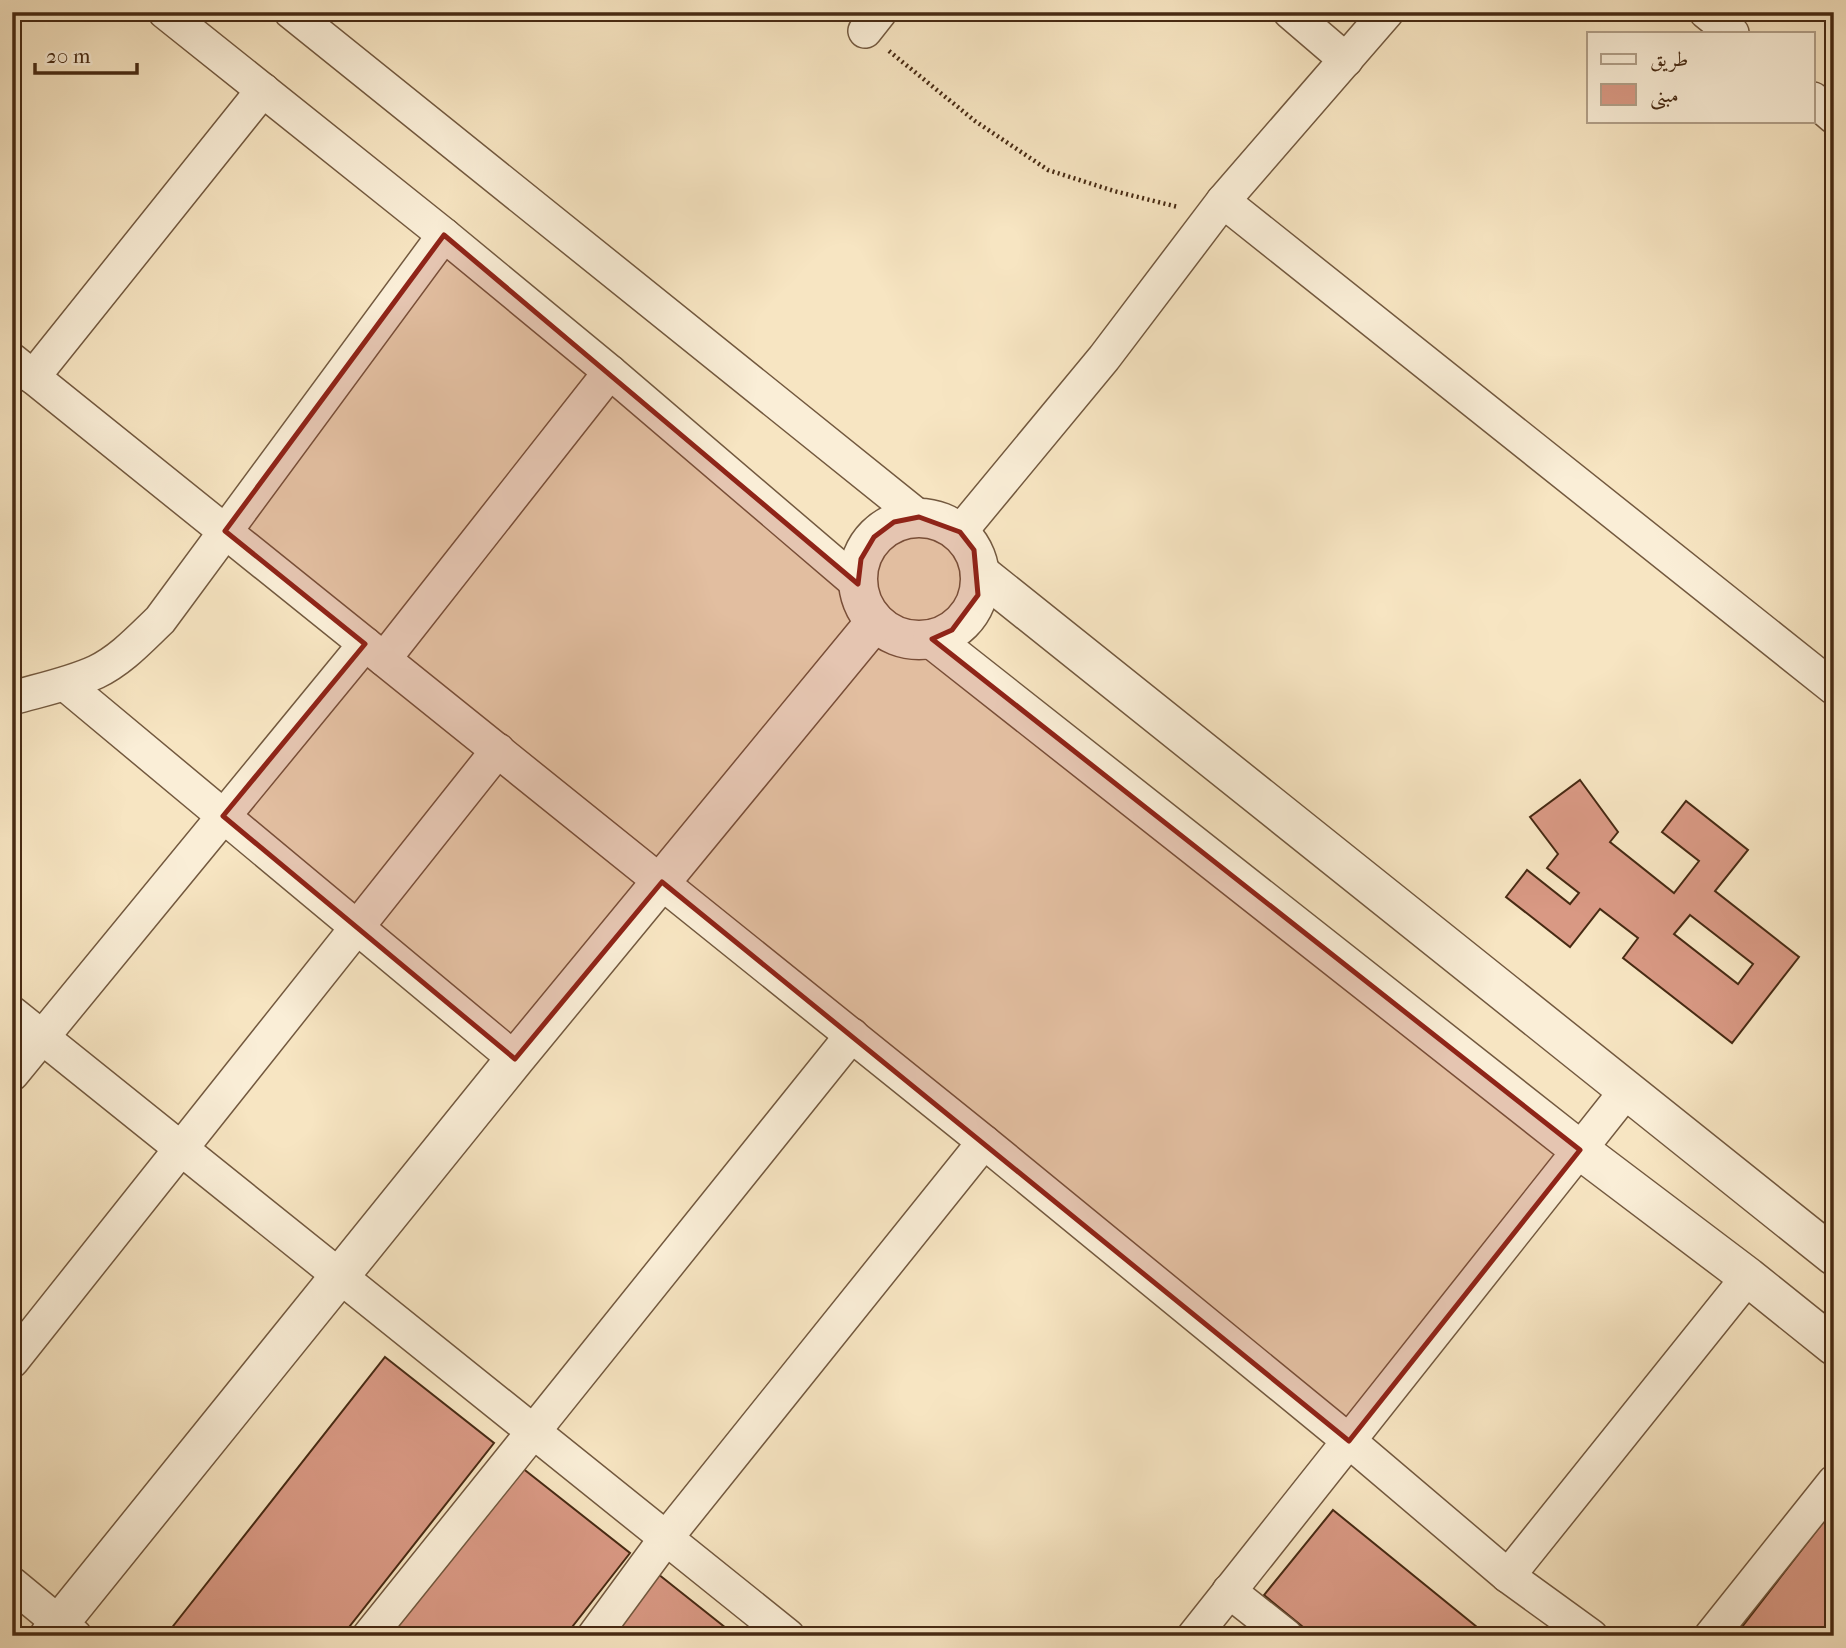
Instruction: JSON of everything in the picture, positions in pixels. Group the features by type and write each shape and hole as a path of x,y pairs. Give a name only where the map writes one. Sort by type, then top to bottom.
{"street":[{"path":"165,12 444,235 610,372 858,584"},
{"path":"291,12 919,517"},
{"path":"1290,12 1346,60"},
{"path":"960,532 1104,358 1223,201 1387,12"},
{"path":"1706,12 1731,32"},
{"path":"262,90 22,368 984,1142 1349,1441 1508,1576 1591,1636"},
{"path":"1814,100 1834,117"},
{"path":"1223,201 1834,688"},
{"path":"12,698 65,684 97,671 127,651 160,620 444,235"},
{"path":"12,1074 223,816 375,651 610,372"},
{"path":"919,517 940,521 960,532 974,550 980,573 978,595 968,615 952,630 932,639 911,640 892,634 875,622 863,605 858,584 861,559 874,537 894,522 919,517"},
{"path":"980,573 1834,1256"},
{"path":"12,1584 62,1631 514,1059 875,622"},
{"path":"932,639 1580,1150 1834,1346"},
{"path":"65,684 514,1059"},
{"path":"12,1362 498,750"},
{"path":"12,1013 788,1636"},
{"path":"369,1636 852,1035"},
{"path":"1194,1636 1627,1090"},
{"path":"594,1636 666,1538 984,1142"},
{"path":"1508,1576 1748,1277"},
{"path":"1711,1636 1834,1482"},
{"path":"1229,1591 1286,1636"}],"path":[{"path":"873,21 975,121 1048,170 1181,208 1223,201"}],"highlighted area":[{"path":"444,235 858,584 861,559 874,537 894,522 919,517 960,532 974,550 978,595 952,630 932,639 1580,1150 1349,1441 662,882 515,1059 223,816 365,644 225,531"}],"building":[{"path":"1580,780 1618,832 1610,842 1674,893 1699,861 1662,832 1686,801 1748,850 1715,891 1799,957 1732,1043 1623,958 1638,938 1600,909 1570,947 1506,897 1527,870 1570,904 1579,893 1547,868 1558,854 1530,817","holes":["1690,915 1753,964 1738,984 1674,934"]},
{"path":"385,1357 494,1443 342,1636 177,1636 170,1630"},
{"path":"521,1467 630,1553 565,1636 388,1636"},
{"path":"1834,1508 1834,1636 1735,1636"},
{"path":"1333,1510 1488,1636 1314,1636 1264,1595"},
{"path":"653,1570 736,1636 600,1636"}]}
